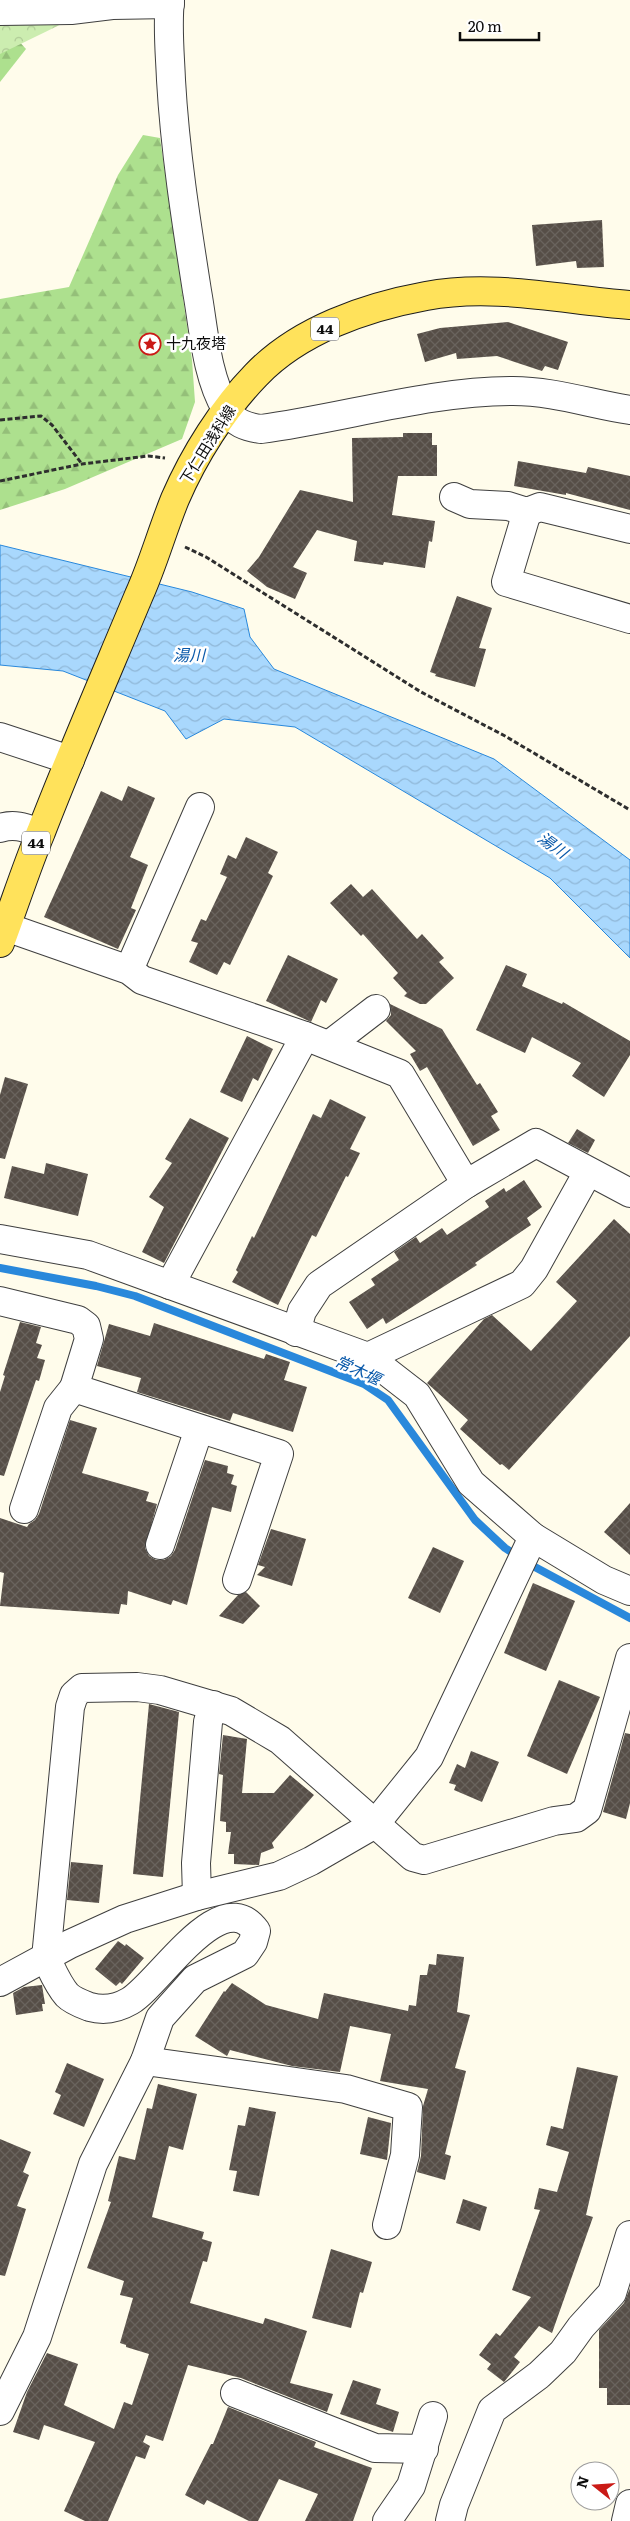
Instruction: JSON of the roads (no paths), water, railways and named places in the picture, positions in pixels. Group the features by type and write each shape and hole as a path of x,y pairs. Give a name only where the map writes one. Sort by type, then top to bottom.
{"main road":[{"name":"下仁田浅科線","path":"3,935 40,833 148,574 188,471 227,411 256,375 288,348 315,333 348,319 400,302 428,296 479,292 549,296 630,305"}],"street":[{"path":"0,11 71,10 112,5 170,2 172,104 185,217 208,358 217,390 227,411 246,427 261,429 460,394 513,391 560,396 630,410"},
{"path":"454,497 470,504 508,506 527,512 540,506 630,529"},
{"path":"527,512 506,582 630,619"},
{"path":"0,737 73,753"},
{"path":"129,970 200,807"},
{"path":"0,828 9,825 22,826 40,833"},
{"path":"3,935 129,970 142,980 317,1040 400,1074 466,1184"},
{"path":"170,1285 317,1040 376,1009"},
{"path":"296,1332 302,1311 319,1285 466,1184 536,1143 630,1193"},
{"path":"368,1357 522,1284 534,1269 588,1172"},
{"path":"0,1239 88,1256 368,1357 417,1395 471,1483 530,1544 630,1591"},
{"path":"0,1301 78,1320 86,1326 89,1339 74,1388 58,1408 24,1509"},
{"path":"74,1388 278,1454 237,1580"},
{"path":"160,1545 199,1429"},
{"path":"0,1982 70,1944 125,1919 197,1896 279,1876 311,1861 375,1824 429,1757 530,1544"},
{"path":"0,2411 38,2337 93,2164 145,2061 160,2018 195,1978 245,1954 253,1942 256,1931 249,1922 239,1917 226,1916 207,1928 184,1948 143,1991 130,2001 116,2007 99,2009 78,2003 66,1994 46,1958 70,1708 74,1695 82,1688 160,1690 231,1711 280,1740 413,1857 424,1860 554,1821 576,1818 587,1810 630,1658"},
{"path":"197,1896 196,1863 208,1722 212,1705"},
{"path":"145,2061 346,2089 408,2107 404,2155 387,2225"},
{"path":"450,2521 454,2505 492,2410 539,2375 563,2352 581,2327 612,2294 630,2234"},
{"path":"235,2393 375,2448 424,2448"},
{"path":"386,2521 411,2486 433,2416"},
{"path":"626,2521 630,2504"}],"water":[{"name":"湯川","path":"0,545 192,592 244,609 250,637 274,669 494,759 630,860 630,958 550,878 295,727 224,719 186,739 165,711 63,671 0,665"}],"waterway":[{"name":"常木堰","path":"0,1268 96,1286 135,1296 364,1384 388,1400 475,1520 505,1548 533,1566 630,1618"}],"place":[{"name":"十九夜塔","path":"150,344"}]}
